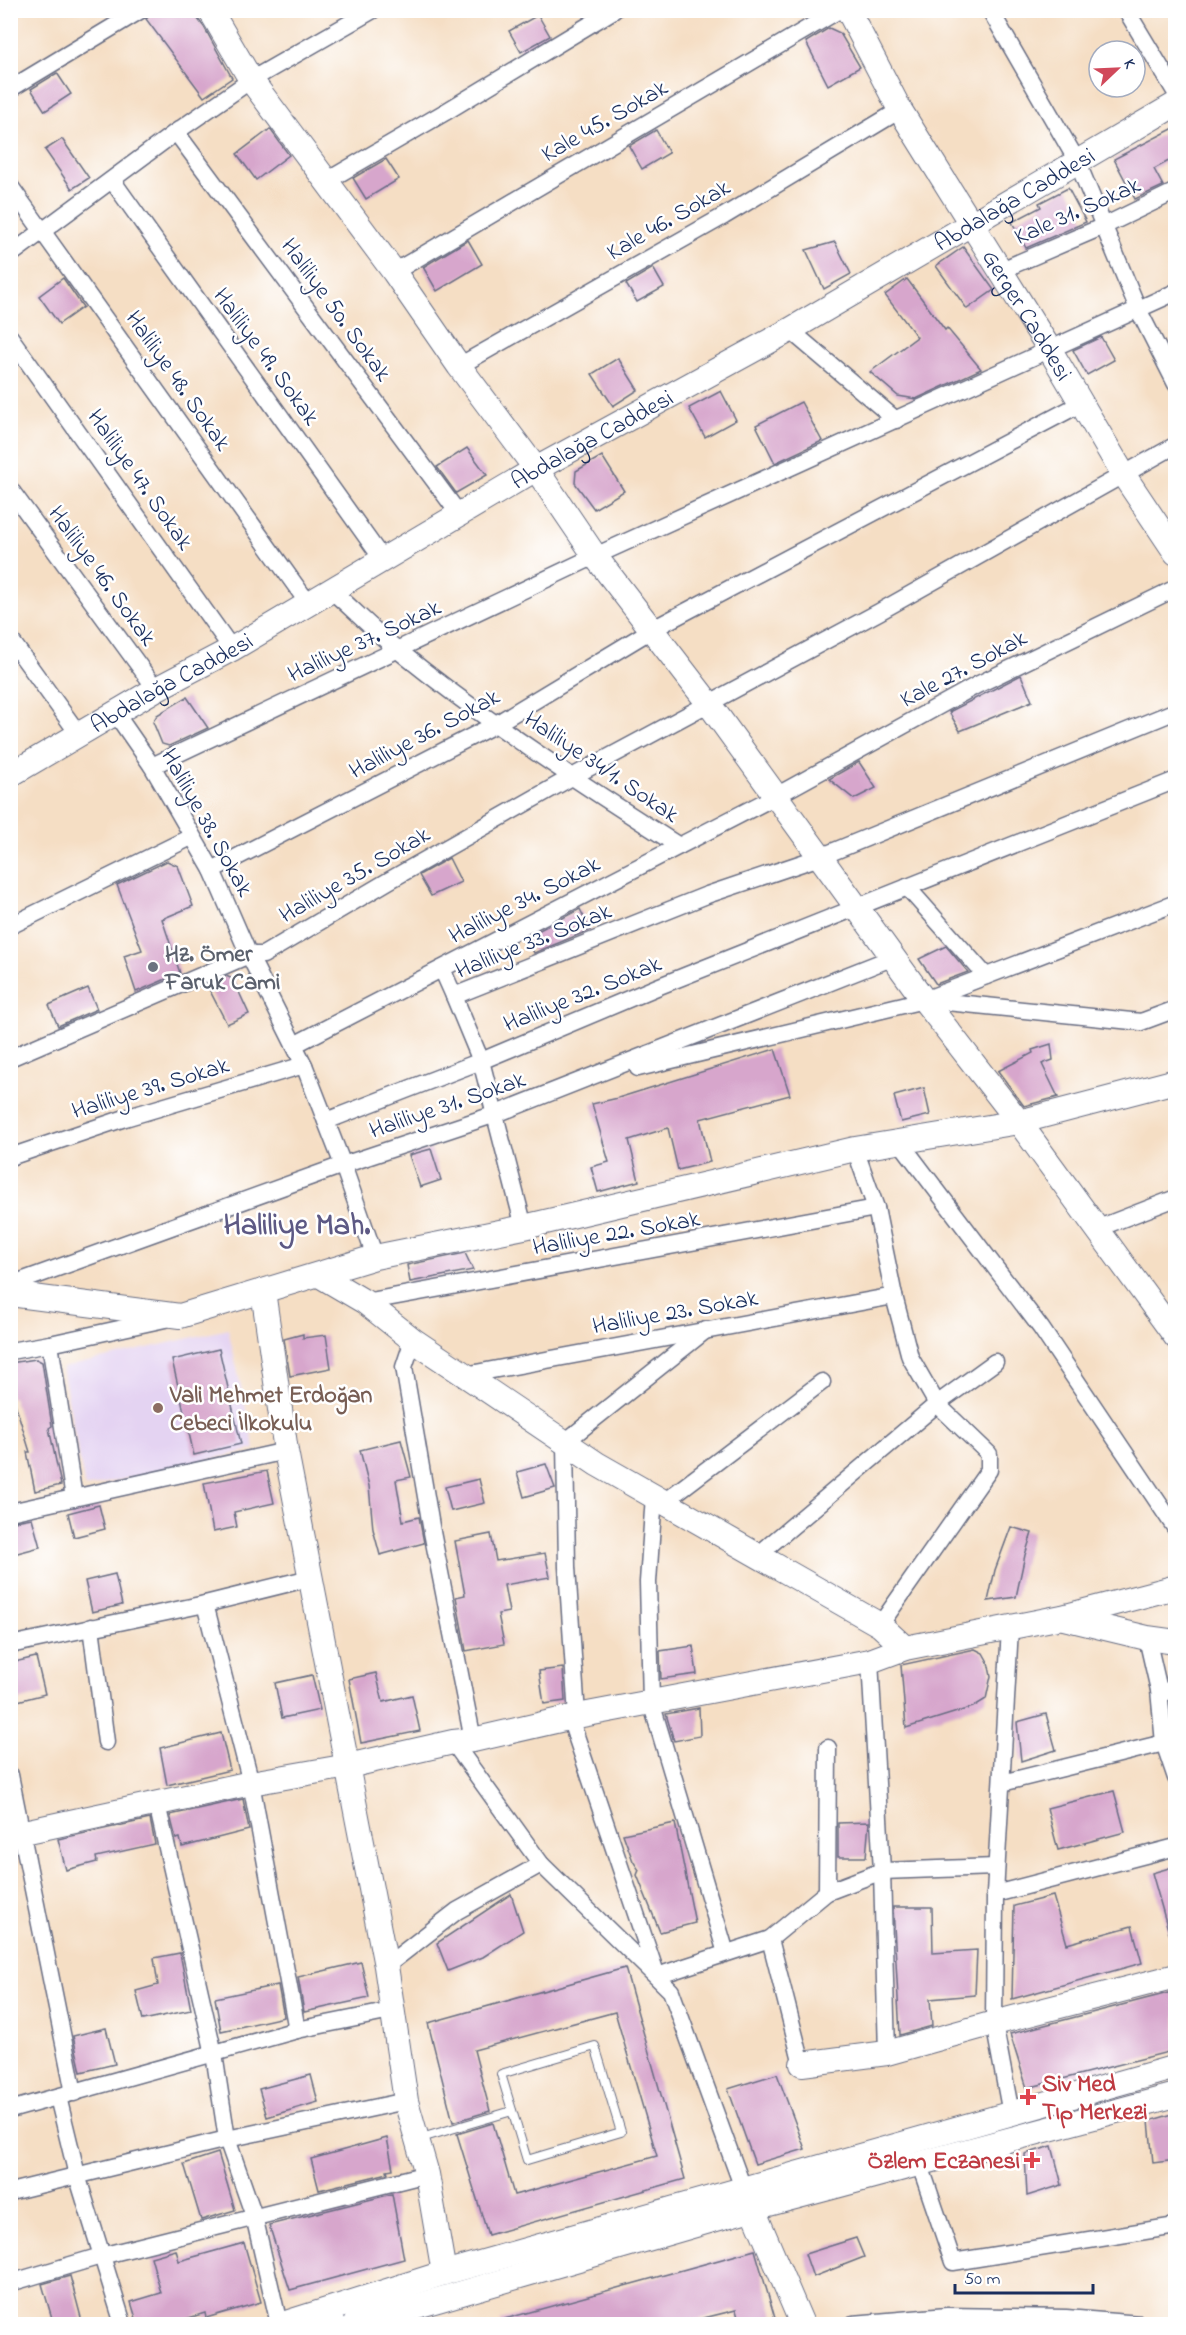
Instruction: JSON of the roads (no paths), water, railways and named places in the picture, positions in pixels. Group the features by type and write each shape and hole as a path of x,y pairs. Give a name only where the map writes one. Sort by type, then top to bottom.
{"street":[{"path":"10,89 141,10"},
{"path":"210,10 251,80 394,272 459,366 536,469 595,556 709,704 924,1000 1019,1122 1176,1337"},
{"path":"10,255 176,132 251,80 373,10"},
{"path":"325,182 614,10"},
{"name":"Kale 45. Sokak","path":"394,272 839,10"},
{"name":"Gerger Caddesi","path":"848,10 900,110 1050,350 1123,474 1176,553"},
{"path":"990,10 1077,160 1138,309 1176,384"},
{"path":"1126,10 1176,93"},
{"name":"Abdalağa Caddesi","path":"10,775 80,736 156,689 231,649 536,469 790,330 1176,104"},
{"name":"Kale 46. Sokak","path":"459,366 724,216 900,110"},
{"name":"Haliliye 50. Sokak","path":"176,132 459,514"},
{"name":"Haliliye 49. Sokak","path":"112,180 383,560"},
{"name":"Haliliye 48. Sokak","path":"10,186 308,603"},
{"name":"Kale 31. Sokak","path":"999,271 1104,226 1176,191"},
{"name":"Haliliye 37. Sokak","path":"152,766 595,556 1176,292"},
{"path":"790,330 896,420"},
{"name":"Haliliye 47. Sokak","path":"10,337 231,649"},
{"name":"Haliliye 36. Sokak","path":"212,870 496,724 653,629 1080,404"},
{"name":"Haliliye 35. Sokak","path":"10,1058 249,955 263,955 570,777 879,612 1176,445"},
{"name":"Haliliye 46. Sokak","path":"10,489 156,689"},
{"name":"Kale 27. Sokak","path":"776,796 977,685 1176,588"},
{"name":"Haliliye 34/1. Sokak","path":"331,590 398,651 496,724 570,777 679,846"},
{"path":"10,639 80,736"},
{"name":"Haliliye 33. Sokak","path":"524,1227 481,1060 454,996 706,896 820,857 1176,711"},
{"name":"Haliliye 38. Sokak","path":"116,714 152,766 212,870 249,955 304,1065 343,1165 375,1257"},
{"name":"Haliliye 32. Sokak","path":"326,1121 1176,780"},
{"name":"Haliliye 34. Sokak","path":"294,1045 776,796"},
{"path":"10,926 191,837"},
{"path":"907,887 986,976"},
{"path":"582,1081 924,1000 1176,903"},
{"name":"Haliliye 31. Sokak","path":"10,1285 343,1165 496,1114 894,957"},
{"path":"442,969 454,996"},
{"path":"924,1000 1141,1022 1176,1009"},
{"name":"Haliliye 39. Sokak","path":"10,1157 125,1118 304,1065"},
{"path":"10,1351 180,1316 375,1257 524,1227 855,1149 1019,1122 1176,1081"},
{"path":"900,1142 1041,1328 1176,1529"},
{"path":"855,1149 876,1208 894,1296 910,1357 937,1404 989,1454 989,1470 880,1625"},
{"path":"1096,1229 1176,1198"},
{"name":"Haliliye 22. Sokak","path":"365,1302 876,1208"},
{"path":"319,1275 365,1302 413,1340 597,1464 880,1625 905,1648"},
{"path":"263,1292 286,1451 386,1966 406,2101 427,2174 444,2273"},
{"path":"10,1294 180,1316"},
{"name":"Haliliye 23. Sokak","path":"465,1375 894,1296"},
{"path":"565,1442 706,1330"},
{"path":"413,1340 404,1367 432,1532 463,1741 541,1864 671,1991 749,2198 802,2325"},
{"path":"51,1344 74,1498"},
{"path":"758,1555 937,1404 995,1362"},
{"path":"726,1953 651,1702 648,1582 659,1499 822,1382"},
{"path":"565,1442 567,1567 574,1717 657,1976"},
{"path":"10,1512 286,1451"},
{"path":"10,1645 206,1604 310,1578"},
{"path":"16,1834 574,1717 870,1661 905,1648 1062,1617 1176,1587"},
{"path":"206,1604 251,1783 297,2030"},
{"path":"1062,1617 1147,1638 1176,1642"},
{"path":"91,1627 106,1742"},
{"path":"1010,1628 996,1867 994,2023 1011,2114"},
{"path":"1147,1638 1167,1691 1164,1743 1176,1778"},
{"path":"870,1661 882,1871 887,2053"},
{"path":"1002,1783 1164,1743"},
{"path":"827,1892 828,1748"},
{"path":"10,1774 16,1834 66,2095 77,2175 123,2325"},
{"path":"157,1804 214,2054 227,2139 254,2216 281,2325 337,2316 444,2273 749,2198 920,2165 1176,2095"},
{"path":"995,1894 1176,1847"},
{"path":"386,1966 457,1911 541,1864"},
{"path":"657,1976 770,1939 827,1892 882,1871 996,1867"},
{"path":"770,1939 802,2064 887,2053 1176,1976"},
{"path":"10,2110 297,2030 391,2012"},
{"path":"355,2325 1011,2114 1176,2067"},
{"path":"10,2192 227,2139 406,2101"},
{"path":"920,2165 953,2262 1176,2226"},
{"path":"10,2283 101,2256 254,2216 427,2174"},
{"path":"853,2325 947,2316 1140,2325"},
{"path":"1013,2325 1034,2321"}],"lane":[{"path":"595,2046 621,2132 527,2160 512,2111 501,2074 595,2046"},
{"path":"417,2139 512,2111"}],"place":[{"name":"Hz. Ömer Faruk Cami","path":"153,967"},
{"name":"Vali Mehmet Erdoğan Cebeci İlkokulu","path":"158,1408"},
{"name":"Siv Med Tıp Merkezi","path":"1028,2097"},
{"name":"Özlem Eczanesi","path":"1032,2160"}],"district":[{"name":"Haliliye Mah.","path":"297,1224"}]}
